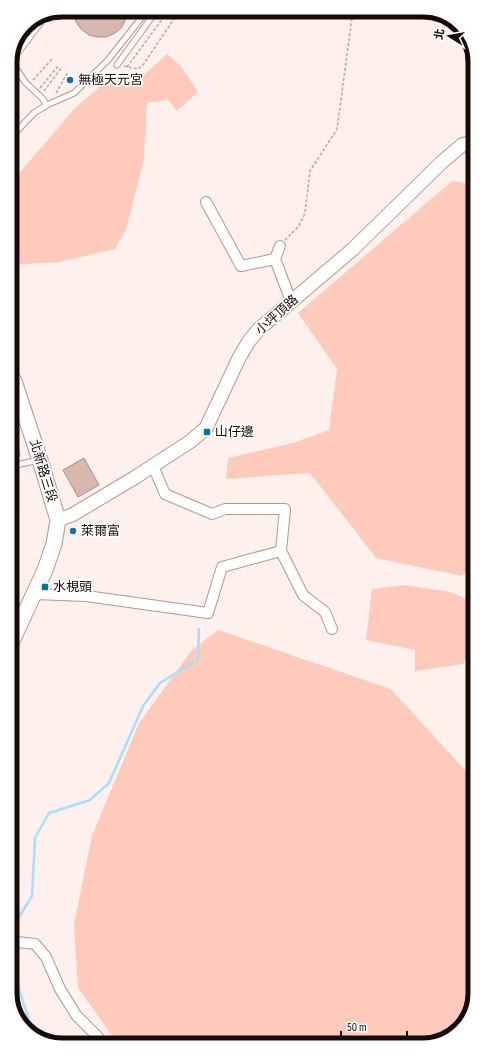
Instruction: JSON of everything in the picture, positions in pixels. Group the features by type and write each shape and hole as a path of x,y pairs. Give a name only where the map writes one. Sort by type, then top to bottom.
{"main road":[{"name":"北新路三段","path":"17,390 58,520"},
{"path":"17,630 45,570 54,544 58,520"}],"street":[{"name":"小坪頂路","path":"58,520 72,515 153,466 191,441 206,428 229,378 249,341 259,329 353,249 442,162 462,145 468,143"},
{"path":"206,202 241,266 275,259"},
{"path":"280,246 275,259 291,301"},
{"path":"153,466 165,494 212,514 225,509 285,510 281,551 303,595 325,612 332,630"},
{"path":"34,594 86,596 208,613 222,567 281,551"},
{"path":"17,943 35,944 46,956 60,989 76,1015 99,1038"}],"lane":[{"path":"17,131 34,113 74,92 108,60 142,17"},
{"path":"117,65 152,17"},
{"path":"19,52 41,23"},
{"path":"17,70 25,82 42,98 47,105"},
{"path":"17,465 40,460"}],"path":[{"path":"127,67 164,17"},
{"path":"138,69 143,65 175,17"},
{"path":"280,246 299,226 305,213 310,171 337,129 352,17"},
{"path":"32,81 52,59"},
{"path":"40,88 59,65"},
{"path":"44,91 62,67"},
{"path":"54,97 68,72"}],"shaded area":[{"path":"167,54 181,66 198,92 177,111 168,100 147,103 144,160 126,230 115,249 59,262 17,265 17,176 75,108 110,78 137,81"},
{"path":"452,181 468,183 468,570 462,576 376,558 310,473 226,479 228,458 293,443 329,430 337,369 298,313"},
{"path":"404,585 451,592 468,600 468,654 463,664 415,671 415,650 366,640 372,589"},
{"path":"218,630 391,689 468,773 468,993 466,1007 463,1013 457,1023 450,1029 437,1036 429,1038 114,1038 78,988 74,924 92,836 139,723 192,650"}],"building":[{"path":"75,17 126,17 121,28 115,33 106,37 89,35 81,29 76,22"},
{"path":"17,442 20,455 17,456"},
{"path":"84,458 99,485 78,497 63,470"}],"waterway":[{"path":"17,920 32,896 35,838 49,813 90,800 109,783 143,706 160,683 198,659 199,629"},
{"path":"17,983 31,1025"}],"place":[{"name":"無極天元宮","path":"70,80"},
{"name":"山仔邊","path":"207,432"},
{"name":"萊爾富","path":"73,531"},
{"name":"水梘頭","path":"45,587"}]}
